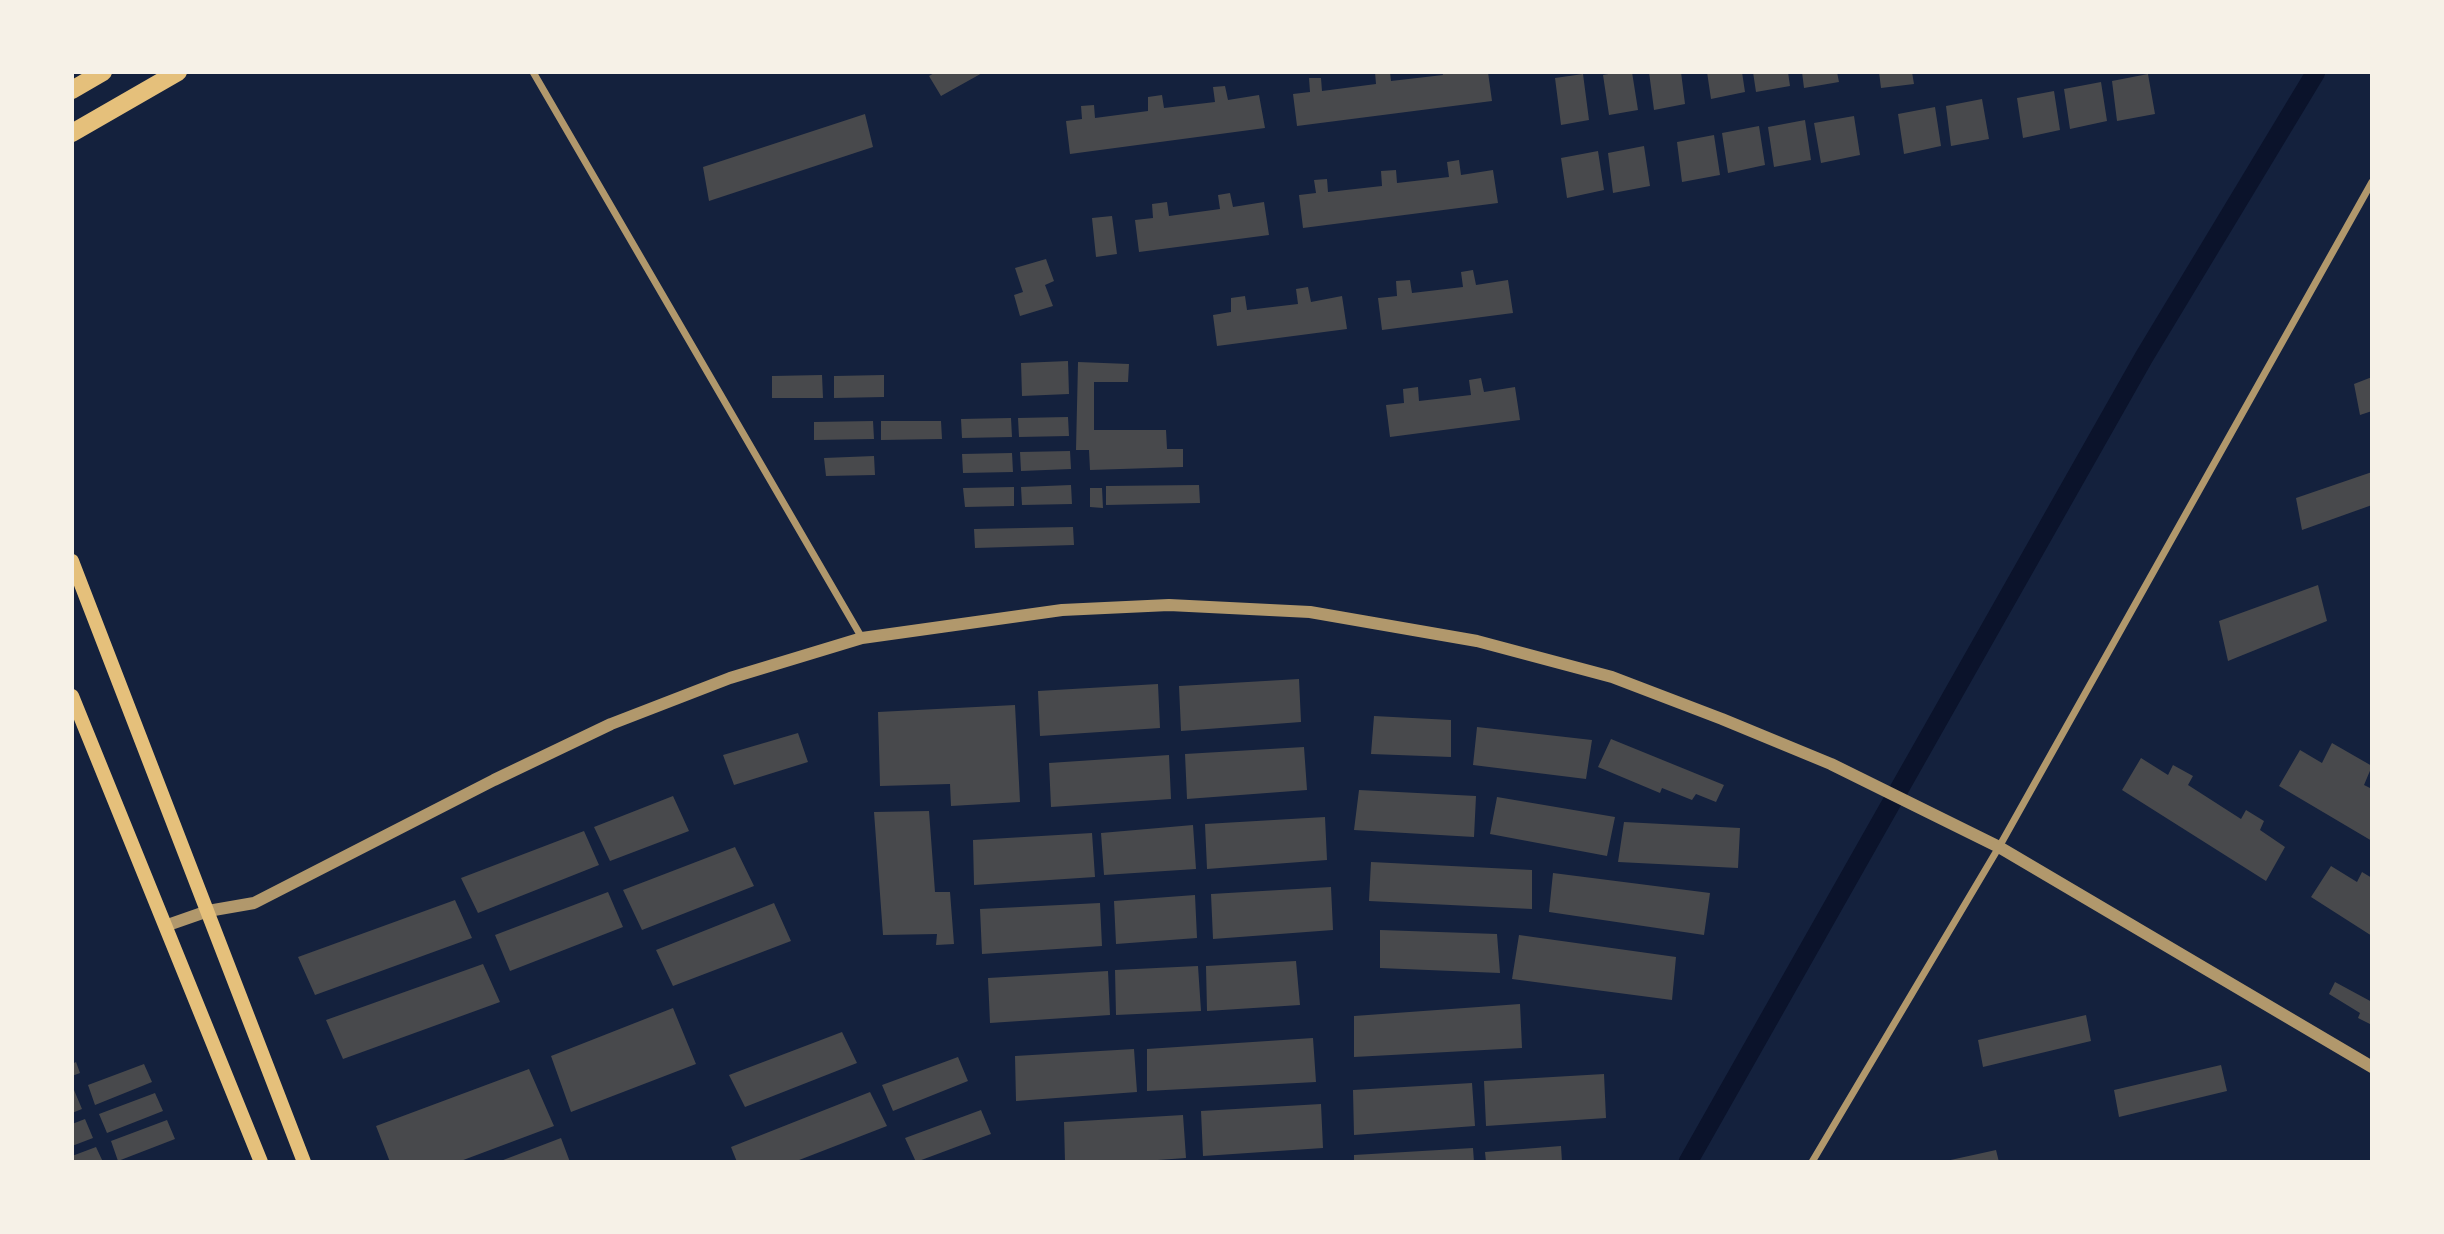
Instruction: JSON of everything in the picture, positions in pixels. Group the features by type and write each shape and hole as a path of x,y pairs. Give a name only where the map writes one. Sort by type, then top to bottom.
{"main road":[{"path":"72,90 103,72"},
{"path":"74,135 178,72"},
{"path":"72,561 304,1162"},
{"path":"72,696 261,1162"}],"street":[{"path":"533,72 862,638"},
{"path":"1812,1162 1999,847 2372,182"},
{"path":"165,926 208,911 254,903 494,780 611,724 730,678 862,638 1062,610 1169,605 1310,612 1478,642 1612,677 1831,764 1999,847 2372,1067"}],"building":[{"path":"936,72 984,72 941,96 929,76"},
{"path":"1375,72 1390,72 1391,81 1443,75 1442,72 1488,72 1492,101 1297,126 1293,94 1310,92 1309,78 1321,78 1322,91 1376,84"},
{"path":"1632,72 1638,110 1609,115 1603,75"},
{"path":"1649,72 1681,72 1685,104 1654,110"},
{"path":"1707,72 1742,72 1745,92 1711,99"},
{"path":"1753,72 1788,72 1790,86 1756,92"},
{"path":"1802,72 1837,72 1839,82 1804,88"},
{"path":"1879,72 1912,72 1914,84 1881,88"},
{"path":"1583,74 1589,120 1561,125 1555,78"},
{"path":"2148,74 2155,114 2117,121 2112,81"},
{"path":"2101,82 2107,121 2070,129 2064,89"},
{"path":"1225,86 1228,100 1259,95 1265,128 1070,154 1066,121 1082,119 1081,106 1094,105 1095,118 1148,111 1148,97 1162,95 1164,108 1215,102 1213,87"},
{"path":"2054,91 2060,130 2023,138 2017,98"},
{"path":"1982,99 1989,139 1951,146 1946,106"},
{"path":"1935,107 1941,146 1904,154 1898,114"},
{"path":"865,114 873,147 709,201 703,167"},
{"path":"1854,116 1860,155 1821,163 1814,123"},
{"path":"1805,120 1811,160 1774,167 1768,127"},
{"path":"1759,126 1765,165 1728,173 1722,133"},
{"path":"1714,135 1720,175 1682,182 1677,142"},
{"path":"1644,146 1650,186 1613,193 1608,153"},
{"path":"1598,151 1604,190 1567,198 1561,158"},
{"path":"1459,160 1461,175 1493,170 1498,203 1303,228 1299,195 1316,193 1314,180 1327,179 1328,192 1382,186 1381,171 1396,170 1397,183 1449,177 1447,162"},
{"path":"1230,193 1233,207 1264,202 1269,235 1139,252 1135,220 1153,218 1152,204 1167,202 1169,216 1220,209 1218,195"},
{"path":"1112,216 1117,254 1096,257 1092,218"},
{"path":"1046,259 1054,281 1045,285 1053,306 1020,316 1014,295 1023,292 1015,268"},
{"path":"1473,270 1476,285 1508,280 1513,313 1382,330 1378,298 1397,296 1396,281 1410,280 1412,293 1463,287 1461,272"},
{"path":"1308,287 1311,302 1342,296 1347,329 1217,346 1213,315 1231,312 1231,298 1245,296 1247,310 1298,304 1296,289"},
{"path":"1068,361 1069,394 1022,396 1021,363"},
{"path":"1078,362 1129,364 1128,382 1094,382 1094,430 1166,430 1167,449 1183,449 1183,467 1090,470 1089,450 1076,450"},
{"path":"822,375 823,398 772,398 772,376"},
{"path":"884,375 884,397 834,398 834,376"},
{"path":"2372,377 2372,411 2360,415 2354,384"},
{"path":"1481,378 1484,392 1515,387 1520,420 1390,437 1386,405 1404,403 1403,389 1418,387 1419,401 1471,395 1469,380"},
{"path":"1068,417 1069,436 1019,437 1018,418"},
{"path":"1011,418 1012,437 962,438 961,419"},
{"path":"873,421 874,439 814,440 814,422"},
{"path":"881,421 941,421 942,439 881,440"},
{"path":"1070,451 1071,469 1021,471 1020,452"},
{"path":"1012,453 1013,472 963,473 962,454"},
{"path":"874,456 875,475 826,476 824,458"},
{"path":"2372,472 2372,505 2302,530 2296,498"},
{"path":"1071,485 1072,504 1022,505 1021,487"},
{"path":"1199,485 1200,503 1106,505 1106,486"},
{"path":"1014,487 1014,506 965,507 963,488"},
{"path":"1090,488 1102,488 1103,508 1090,507"},
{"path":"1073,527 1074,545 975,548 974,529"},
{"path":"2318,585 2327,621 2228,661 2219,621"},
{"path":"1299,679 1301,722 1181,731 1179,686"},
{"path":"1158,684 1160,728 1040,736 1038,691"},
{"path":"1015,705 1020,802 951,806 950,784 880,786 878,712"},
{"path":"1374,716 1451,720 1451,757 1371,754"},
{"path":"1477,727 1592,740 1586,779 1473,765"},
{"path":"798,733 808,762 734,785 723,755"},
{"path":"1611,739 1724,785 1716,802 1696,794 1692,800 1662,788 1660,793 1598,767"},
{"path":"2332,743 2372,766 2364,785 2372,789 2372,841 2279,786 2300,750 2322,763"},
{"path":"1304,747 1307,790 1187,799 1185,754"},
{"path":"1169,755 1171,799 1051,807 1049,763"},
{"path":"2141,758 2168,775 2173,765 2193,776 2188,785 2241,819 2246,810 2264,821 2260,830 2285,847 2266,881 2122,790"},
{"path":"1359,790 1476,796 1474,837 1354,830"},
{"path":"673,796 689,831 610,861 594,827"},
{"path":"1497,797 1615,817 1607,856 1490,834"},
{"path":"929,811 935,892 950,892 954,944 936,945 937,934 883,935 874,812"},
{"path":"1325,817 1327,860 1207,869 1205,824"},
{"path":"1624,822 1740,828 1738,868 1618,862"},
{"path":"1193,825 1196,869 1104,875 1101,833"},
{"path":"584,831 599,865 478,913 461,878"},
{"path":"1092,833 1095,877 974,885 973,840"},
{"path":"735,847 754,886 642,930 623,890"},
{"path":"1371,862 1532,870 1532,909 1369,901"},
{"path":"2331,866 2357,882 2362,872 2372,878 2372,936 2311,897"},
{"path":"1553,873 1710,893 1704,935 1549,912"},
{"path":"1331,887 1333,930 1213,939 1211,894"},
{"path":"608,892 623,927 510,971 495,935"},
{"path":"1195,895 1197,938 1116,944 1114,901"},
{"path":"455,900 472,938 315,995 298,957"},
{"path":"774,903 791,941 673,986 656,950"},
{"path":"1100,903 1102,946 982,954 980,909"},
{"path":"1380,930 1497,934 1500,973 1380,968"},
{"path":"1519,935 1676,957 1672,1000 1512,979"},
{"path":"1296,961 1300,1005 1207,1011 1206,966"},
{"path":"483,964 500,1002 343,1059 326,1020"},
{"path":"1198,966 1201,1011 1116,1015 1115,970"},
{"path":"1108,971 1110,1015 990,1023 988,978"},
{"path":"2335,982 2372,1002 2372,1025 2358,1018 2360,1013 2329,994"},
{"path":"1520,1004 1522,1048 1354,1057 1354,1016"},
{"path":"673,1008 696,1064 571,1112 551,1056"},
{"path":"2086,1015 2091,1041 1983,1067 1978,1040"},
{"path":"842,1032 857,1063 745,1107 729,1075"},
{"path":"1313,1038 1316,1082 1147,1091 1147,1049"},
{"path":"1134,1049 1137,1092 1016,1101 1015,1056"},
{"path":"958,1057 968,1081 893,1111 882,1085"},
{"path":"76,1062 80,1073 72,1076 72,1064"},
{"path":"144,1064 152,1082 95,1105 88,1085"},
{"path":"2221,1065 2227,1091 2119,1117 2114,1090"},
{"path":"529,1069 554,1126 458,1162 390,1162 376,1126"},
{"path":"1604,1074 1606,1118 1486,1126 1484,1081"},
{"path":"1472,1083 1475,1126 1354,1135 1353,1090"},
{"path":"74,1090 82,1109 72,1113 72,1091"},
{"path":"870,1092 887,1126 794,1162 737,1162 731,1147"},
{"path":"155,1093 163,1111 107,1133 99,1114"},
{"path":"1321,1104 1323,1148 1203,1156 1201,1111"},
{"path":"981,1110 991,1134 916,1162 905,1138"},
{"path":"1183,1115 1186,1158 1130,1162 1065,1162 1064,1122"},
{"path":"85,1119 93,1138 72,1146 72,1124"},
{"path":"167,1120 175,1139 118,1161 111,1141"},
{"path":"561,1138 570,1162 498,1162"},
{"path":"1561,1146 1562,1162 1486,1162 1485,1152"},
{"path":"96,1147 103,1162 72,1162 72,1156"},
{"path":"1473,1148 1474,1162 1354,1162 1354,1155"},
{"path":"1996,1150 1999,1162 1946,1162 1946,1161"}],"waterway":[{"path":"1688,1162 2144,357 2316,72"}]}
